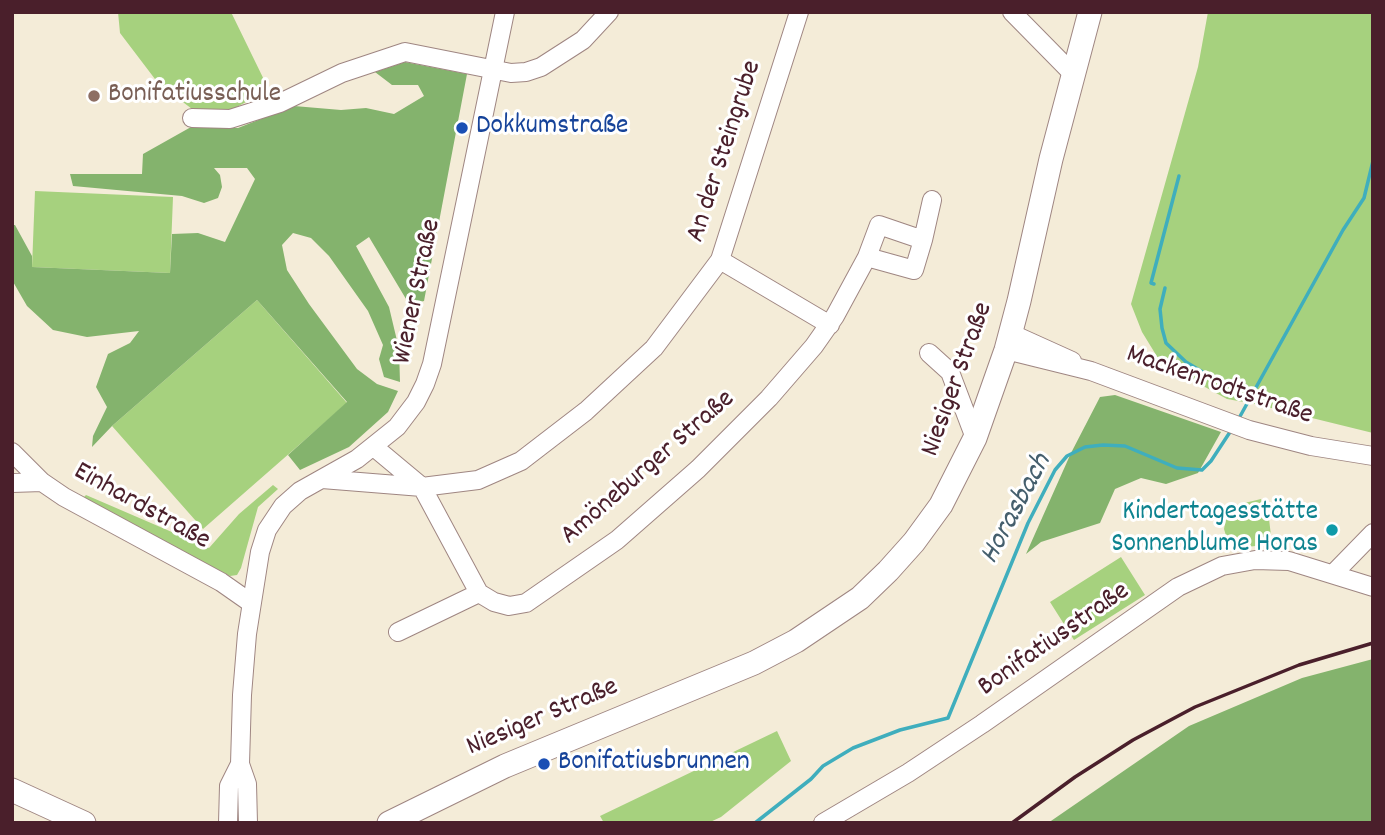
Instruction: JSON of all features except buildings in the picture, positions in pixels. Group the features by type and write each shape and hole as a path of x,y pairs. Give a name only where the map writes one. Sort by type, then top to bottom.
{"main road":[{"name":"Niesiger Straße","path":"390,822 505,766 754,663 796,641 860,598 915,542 941,505 975,438 1008,341 1090,12"},
{"path":"12,790 30,797 60,820"},
{"path":"12,796 60,820"}],"street":[{"name":"Wiener Straße","path":"248,823 247,785 240,764 244,664 260,552 267,530 283,506 300,491 374,447 397,427 416,402 432,364 505,12"},
{"path":"192,118 230,119 281,103 342,73 405,52 511,73 541,67 583,40 609,12"},
{"name":"An der Steingrube","path":"320,479 422,487 478,480 521,461 576,419 654,348 720,260 799,12"},
{"path":"1012,12 1073,75"},
{"path":"867,257 914,270 932,200"},
{"name":"Amöneburger Straße","path":"479,593 494,602 509,606 526,603 617,540 698,469 769,398 830,325 867,257 879,225 923,240"},
{"path":"720,260 830,325"},
{"name":"Mackenrodtstraße","path":"1008,341 1249,430 1311,446 1373,456"},
{"path":"929,353 950,372 975,438"},
{"path":"374,447 422,487 479,593 398,632"},
{"name":"Einhardstraße","path":"12,452 42,482 89,513 221,582 251,603"},
{"path":"12,483 42,482"},
{"path":"1333,574 1373,533"},
{"name":"Bonifatiusstraße","path":"823,823 908,773 982,724 1178,587 1222,566 1255,560 1289,561 1373,587"},
{"name":"Wiener Straße","path":"228,823 229,786 240,764"}],"green space":[{"path":"118,12 231,12 269,90 229,111 192,109 158,83 120,33"},
{"path":"1208,12 1373,12 1373,433 1227,399 1161,363 1142,332 1131,304 1198,67"},
{"path":"405,62 467,74 424,301 409,304 369,237 356,246 389,307 399,349 400,382 384,377 379,359 383,345 368,311 329,256 311,238 293,233 282,245 287,270 357,369 377,384 398,391 388,412 349,447 300,470 288,455 347,402 257,300 112,426 92,447 93,436 107,407 96,387 108,354 130,343 139,331 87,337 53,330 27,306 12,280 12,225 15,225 32,256 32,267 170,273 172,234 198,233 225,242 255,179 247,168 214,168 220,175 222,187 218,198 204,203 182,196 73,186 70,174 142,174 143,154 191,127 238,128 294,106 341,110 366,108 394,114 424,96 418,85 392,85 375,72"},
{"path":"35,191 173,197 170,273 32,267"},
{"path":"257,300 347,403 203,529 112,426"},
{"path":"1115,395 1221,432 1198,473 1166,484 1141,478 1115,489 1100,523 1041,542 1026,554 1071,453 1100,397"},
{"path":"273,485 278,489 258,507 241,568 237,575 230,576 82,499 86,495 209,548 239,514"},
{"path":"1261,499 1269,519 1272,544 1230,549 1224,529 1228,507"},
{"path":"1121,557 1145,595 1074,640 1050,602"},
{"path":"1373,659 1373,823 1048,823 1189,726 1302,678"},
{"path":"777,731 791,761 721,817 708,823 604,823 600,816"}],"waterway":[{"name":"Horasbach","path":"1238,420 1343,230 1364,198 1373,161"},
{"path":"1154,284 1151,283 1179,176"},
{"path":"1165,288 1160,309 1166,343 1186,362 1206,374 1253,394"},
{"name":"Horasbach","path":"755,823 811,779 823,766 853,748 900,730 948,718 1028,523 1055,470 1067,456 1085,447 1125,446 1177,468 1202,470 1232,429"}],"railway":[{"path":"1012,823 1075,777 1133,740 1195,707 1299,665 1373,643"}],"place":[{"name":"Bonifatiusschule","path":"94,96"},
{"name":"Dokkumstraße","path":"462,128"},
{"name":"Kindertagesstätte Sonnenblume Horas","path":"1332,530"},
{"name":"Bonifatiusbrunnen","path":"544,764"}]}
